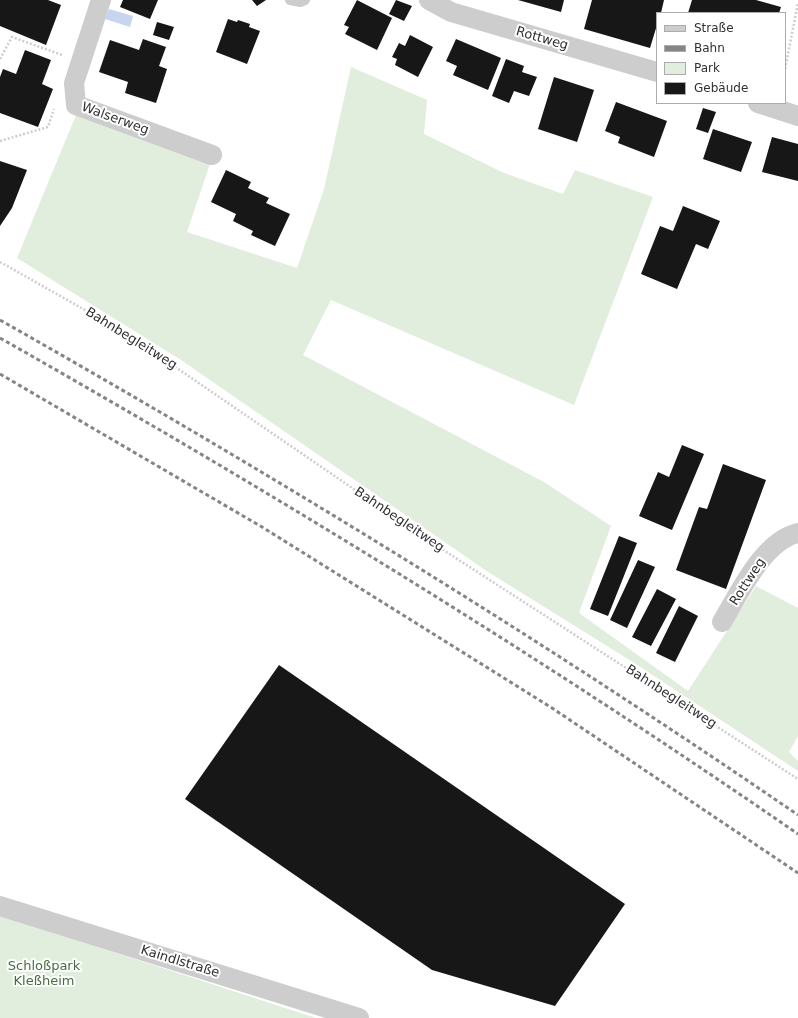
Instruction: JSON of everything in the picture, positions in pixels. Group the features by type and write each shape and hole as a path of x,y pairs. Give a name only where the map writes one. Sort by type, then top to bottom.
{"street":[{"name":"Walserweg","path":"101,0 74,83 76,105 212,155"},
{"name":"Rottweg","path":"429,0 451,12 656,72"},
{"path":"761,104 798,116"},
{"name":"Rottweg","path":"722,622 754,568 769,550 793,534 798,533"},
{"name":"Kaindlstraße","path":"0,906 359,1018"}],"lane":[{"path":"290,0 300,2 305,0"}],"path":[{"path":"786,64 798,3"},
{"path":"0,59 12,37 64,55"},
{"path":"0,141 48,127 56,103"},
{"name":"Bahnbegleitweg","path":"0,262 108,323 161,357 434,544 798,779"}],"green space":[{"path":"351,67 427,100 424,134 504,173 563,194 575,170 653,197 574,405 331,300 303,355 544,482 611,526 579,613 688,691 756,586 798,608 798,736 789,752 798,761 798,771 636,664 488,572 181,360 17,258 76,115 211,161 187,232 297,268 324,189"},
{"name":"Schloßpark Kleßheim","path":"0,915 316,1018 0,1018"}],"water":[{"path":"109,9 133,16 130,27 105,19"}],"building":[{"path":"0,0 48,0 61,5 46,45 0,26"},
{"path":"123,0 158,0 150,19 120,7"},
{"path":"252,0 266,0 257,6"},
{"path":"357,0 392,18 377,50 345,34 349,27 344,25"},
{"path":"396,0 412,6 404,21 389,14"},
{"path":"518,0 564,0 561,12"},
{"path":"592,0 664,0 661,12 656,12 656,28 650,48 584,29"},
{"path":"692,0 756,0 781,7 779,12 688,12"},
{"path":"228,19 237,22 238,20 250,24 249,27 260,31 247,64 216,52"},
{"path":"157,22 174,27 169,40 153,35"},
{"path":"410,35 433,47 418,77 395,65 397,59 392,57 399,43 405,46"},
{"path":"143,39 166,47 159,66 167,69 156,103 125,93 128,82 99,72 110,40 139,50"},
{"path":"456,39 501,58 488,90 453,75 457,66 446,61"},
{"path":"25,50 51,60 42,84 53,89 38,127 0,113 0,77 3,69 16,74"},
{"path":"506,59 524,66 522,72 537,77 529,96 514,91 509,103 492,96"},
{"path":"554,77 594,90 577,142 538,129"},
{"path":"616,102 667,121 654,157 618,143 620,137 605,131"},
{"path":"703,108 716,112 708,133 696,129"},
{"path":"713,129 752,142 741,172 703,159"},
{"path":"772,137 798,144 798,181 762,172"},
{"path":"0,161 27,170 12,208 0,226"},
{"path":"226,170 251,182 248,188 269,198 266,203 290,214 275,246 251,235 253,231 233,221 236,214 211,202"},
{"path":"683,206 720,221 708,249 696,244 677,289 641,274 660,226 673,231"},
{"path":"682,445 704,454 672,530 639,516 658,472 669,477"},
{"path":"723,464 766,480 726,589 676,570 699,507 707,509"},
{"path":"619,536 637,543 608,616 590,609"},
{"path":"638,560 655,567 627,628 610,620"},
{"path":"657,589 676,599 651,646 632,637"},
{"path":"679,606 698,616 675,662 656,653"},
{"path":"279,665 625,904 555,1006 432,970 185,799"}],"railway":[{"path":"0,320 203,437 504,621 701,749 798,815"},
{"path":"0,338 203,455 504,639 603,703 798,834"},
{"path":"0,374 262,527 552,708 798,873"}]}
